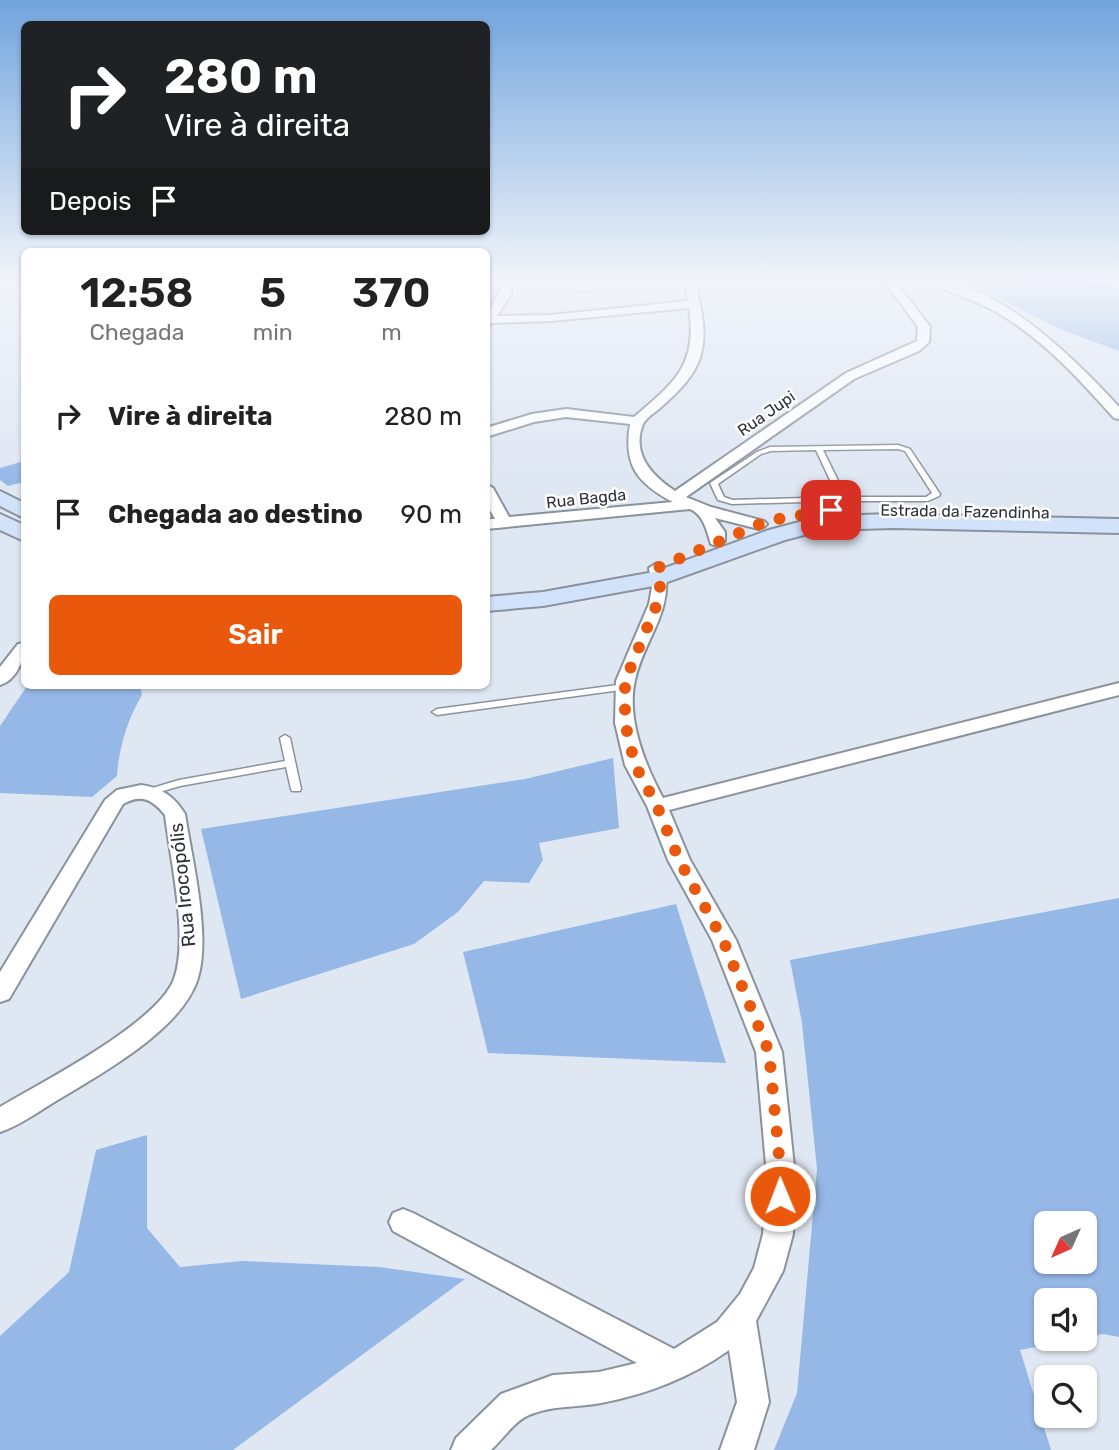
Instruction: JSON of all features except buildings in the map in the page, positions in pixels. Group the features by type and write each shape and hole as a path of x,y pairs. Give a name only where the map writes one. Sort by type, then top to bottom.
{"main road":[{"path":"0,497 21,510"},
{"name":"Estrada da Fazendinha","path":"658,573 717,541 759,524 845,504 1119,515"},
{"path":"0,521 21,532"},
{"name":"Estrada da Fazendinha","path":"490,604 543,599 614,585 821,523 894,521 1119,526"}],"street":[{"path":"698,346 692,367 681,383 636,421 634,454 654,482 689,505 717,532 717,541"},
{"name":"Rua Jupi","path":"689,505 833,387 850,376 918,346"},
{"path":"1046,346 1119,415"},
{"path":"490,432 532,418 566,413 636,421"},
{"path":"490,495 505,523"},
{"path":"689,505 759,524"},
{"name":"Rua Bagda","path":"490,524 689,505"},
{"path":"468,1450 513,1405 553,1391 599,1388 651,1375 694,1356 728,1332 751,1304 768,1271 778,1234 781,1176 769,1052 723,940 679,860 657,806 635,765 625,723 625,681 657,604 658,573"},
{"path":"2,672 21,651"},
{"path":"657,806 1119,690"},
{"path":"0,993 107,810 115,800 129,793 153,792"},
{"name":"Rua Irocopólis","path":"0,1121 146,1030 170,1005 186,981 191,945 175,814 166,800 153,792"},
{"path":"403,1222 674,1366"},
{"path":"737,1450 753,1402 740,1317"}],"lane":[{"path":"818,447 845,504"},
{"path":"818,447 898,447 908,450 936,494 928,499 845,504 732,502 722,498 714,483 764,451 818,447"},
{"path":"437,712 625,687"},
{"path":"285,738 296,789"},
{"path":"153,792 179,783 290,763"}],"shaded area":[{"path":"1105,346 1119,346 1119,351"},
{"path":"21,462 21,483 8,486 0,480 0,468"},
{"path":"25,689 141,689 142,695 125,734 117,776 92,797 0,793 0,726"},
{"path":"613,758 619,828 539,843 543,860 529,883 484,881 458,912 414,944 241,999 201,829 525,779"},
{"path":"1119,898 1119,1337 1097,1335 1097,1288 1034,1288 1034,1347 1020,1350 1034,1395 1034,1428 1044,1428 1051,1450 774,1450 797,1393 817,1169 802,1023 790,960"},
{"path":"676,904 726,1063 488,1053 463,952"},
{"path":"147,1135 147,1228 180,1267 242,1261 379,1267 465,1279 233,1450 0,1450 0,1336 69,1272 96,1150"}],"route":[{"path":"780,1196 781,1176 769,1052 723,940 679,860 657,806 635,765 625,723 625,681 657,604 660,587 657,568 767,521 817,510 831,510"}]}
